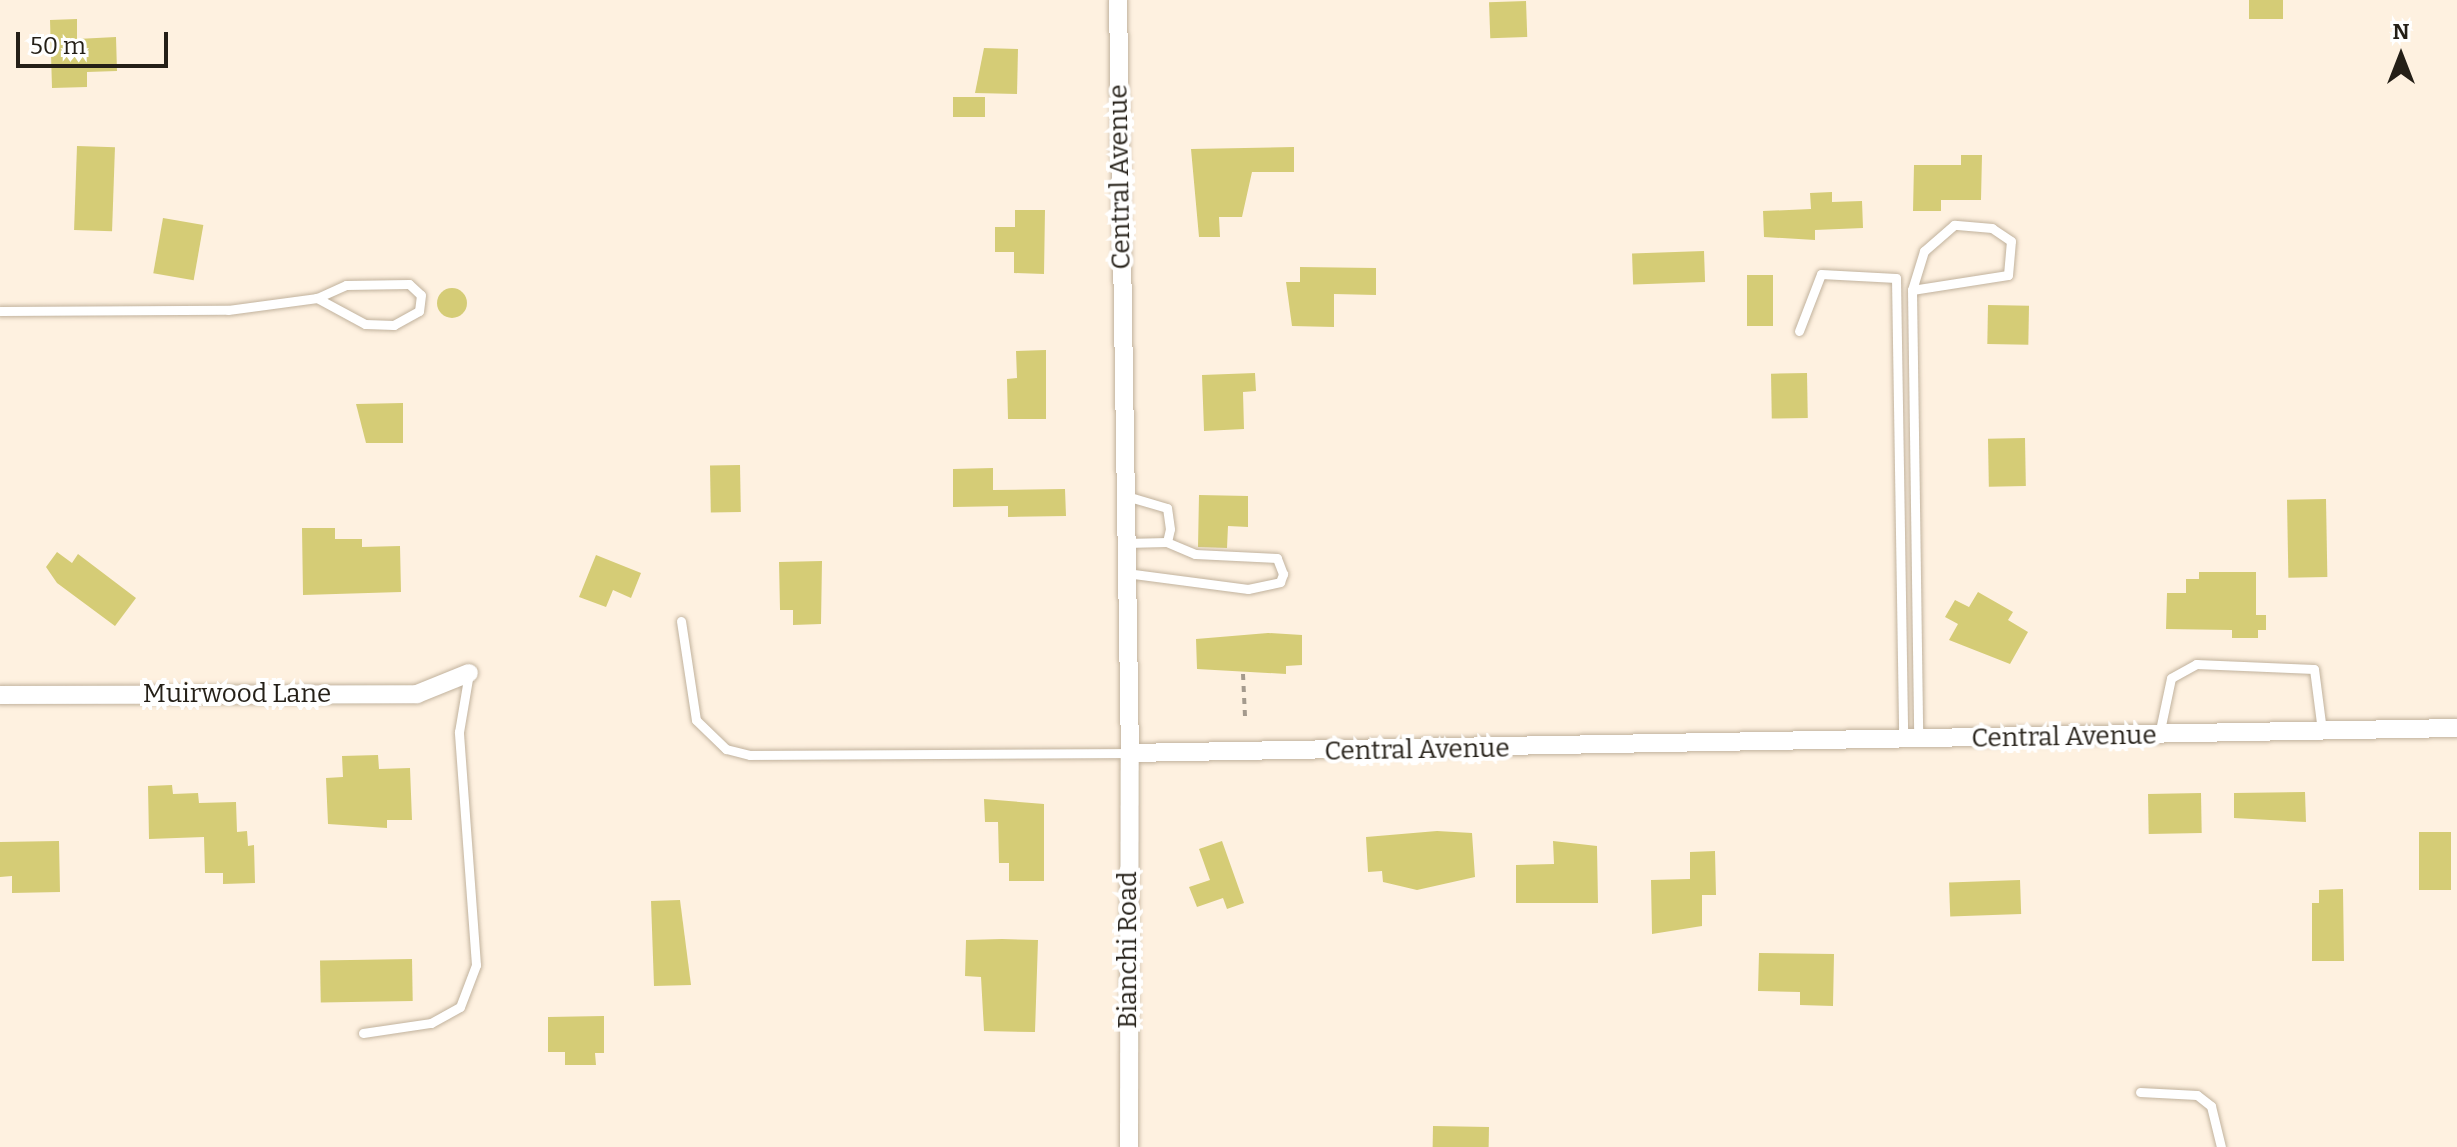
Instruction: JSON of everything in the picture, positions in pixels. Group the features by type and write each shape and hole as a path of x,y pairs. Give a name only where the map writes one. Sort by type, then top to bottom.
{"street":[{"name":"Central Avenue","path":"1118,0 1130,753 2457,728"},
{"name":"Muirwood Lane","path":"0,695 417,694 469,673"},
{"name":"Bianchi Road","path":"1129,1147 1130,753"}],"lane":[{"path":"1910,740 1912,290 1924,251 1954,225 1992,228 2011,241 2008,275 1912,290"},
{"path":"1799,331 1821,274 1896,278 1910,740"},
{"path":"0,311 228,310 317,298 346,285 409,284 421,295 419,311 394,325 365,324 317,298"},
{"path":"1126,496 1167,508 1167,542"},
{"path":"1125,543 1167,542 1195,554 1277,558 1283,574 1280,582 1248,589 1125,573"},
{"path":"681,621 696,720 726,749 750,755 1130,753"},
{"path":"2159,735 2171,678 2196,664 2314,669 2322,731"},
{"path":"363,1033 431,1023 460,1007 476,965 459,732 469,673"},
{"path":"2140,1092 2197,1095 2211,1106 2221,1147"}],"path":[{"path":"1243,674 1245,717"}],"building":[{"path":"2249,0 2283,0 2283,19 2249,19"},
{"path":"1526,1 1527,37 1490,38 1489,2"},
{"path":"77,19 77,39 116,37 117,71 87,72 87,87 52,88 50,20"},
{"path":"984,48 1018,49 1017,94 975,93"},
{"path":"953,97 985,97 985,117 953,117"},
{"path":"77,146 115,147 112,231 74,230"},
{"path":"1294,147 1294,172 1252,172 1242,217 1219,217 1220,237 1199,237 1191,149"},
{"path":"1961,155 1982,155 1981,200 1941,200 1941,211 1913,211 1914,165 1961,165"},
{"path":"1832,192 1832,202 1862,201 1863,228 1815,230 1815,240 1764,237 1763,211 1811,209 1810,193"},
{"path":"1015,210 1045,210 1044,274 1014,273 1014,252 995,252 995,227 1015,227"},
{"path":"163,218 203,225 194,280 153,273"},
{"path":"1704,251 1705,282 1633,284 1632,254"},
{"path":"1300,267 1376,268 1376,295 1334,294 1334,327 1292,326 1286,282 1300,282"},
{"path":"1747,275 1773,275 1773,326 1747,326"},
{"path":"452,288 458,289 466,297 466,309 458,317 452,318 446,317 438,309 437,303 438,297 446,289"},
{"path":"1988,305 2029,306 2028,345 1987,344"},
{"path":"1046,350 1046,419 1008,419 1007,379 1017,378 1016,351"},
{"path":"1255,373 1256,391 1243,392 1244,429 1204,431 1202,375"},
{"path":"1807,373 1808,418 1772,419 1771,374"},
{"path":"403,403 403,443 366,443 356,404"},
{"path":"2025,438 2026,486 1989,487 1988,439"},
{"path":"740,465 741,512 711,513 710,466"},
{"path":"993,468 993,490 1065,489 1066,516 1008,517 1008,506 953,507 953,469"},
{"path":"1199,495 1248,496 1248,527 1228,526 1227,548 1198,547"},
{"path":"2326,499 2327,577 2288,578 2287,500"},
{"path":"302,528 335,528 335,539 362,539 362,547 400,546 401,592 303,595"},
{"path":"57,552 72,563 78,554 136,598 115,626 57,583 46,567"},
{"path":"596,555 641,573 631,598 613,590 606,607 579,597"},
{"path":"822,561 821,624 793,625 793,610 780,610 779,562"},
{"path":"2199,572 2256,572 2256,615 2266,615 2266,630 2258,630 2258,638 2232,638 2232,630 2166,629 2167,593 2186,593 2186,579 2199,579"},
{"path":"1978,592 2013,612 2008,620 2028,632 2010,664 1949,640 1958,624 1945,617 1955,600 1969,607"},
{"path":"1268,633 1302,635 1302,665 1286,666 1286,674 1197,669 1196,639"},
{"path":"378,755 379,769 410,768 412,820 387,820 387,828 328,824 326,778 343,777 342,756"},
{"path":"172,785 173,794 198,793 199,803 236,802 237,832 247,831 248,846 254,845 255,883 223,884 223,873 205,873 204,837 149,839 148,786"},
{"path":"2305,792 2306,822 2234,818 2234,793"},
{"path":"2201,793 2202,833 2149,834 2148,794"},
{"path":"984,799 1044,804 1044,881 1009,881 1009,863 999,863 998,822 985,822"},
{"path":"1437,831 1472,833 1475,877 1417,890 1383,882 1382,871 1368,872 1366,837"},
{"path":"2419,832 2451,832 2451,890 2419,890"},
{"path":"59,841 60,892 12,893 12,876 0,877 0,842"},
{"path":"1222,841 1244,903 1227,909 1223,898 1197,907 1189,887 1210,880 1199,849"},
{"path":"1553,841 1597,846 1598,903 1516,903 1516,865 1554,864"},
{"path":"1715,851 1716,895 1702,895 1702,926 1652,934 1651,880 1690,879 1690,852"},
{"path":"2020,880 2021,914 1950,916 1949,882"},
{"path":"2343,889 2344,961 2312,961 2312,903 2319,903 2319,890"},
{"path":"680,900 691,985 654,986 651,901"},
{"path":"966,940 1038,940 1035,1032 984,1031 981,977 965,976"},
{"path":"1759,953 1834,954 1833,1006 1800,1005 1800,992 1758,991"},
{"path":"412,959 413,1001 321,1003 320,961"},
{"path":"604,1016 604,1053 595,1053 596,1065 565,1065 565,1052 548,1052 548,1017"},
{"path":"1433,1126 1489,1127 1489,1147 1433,1147"}]}
